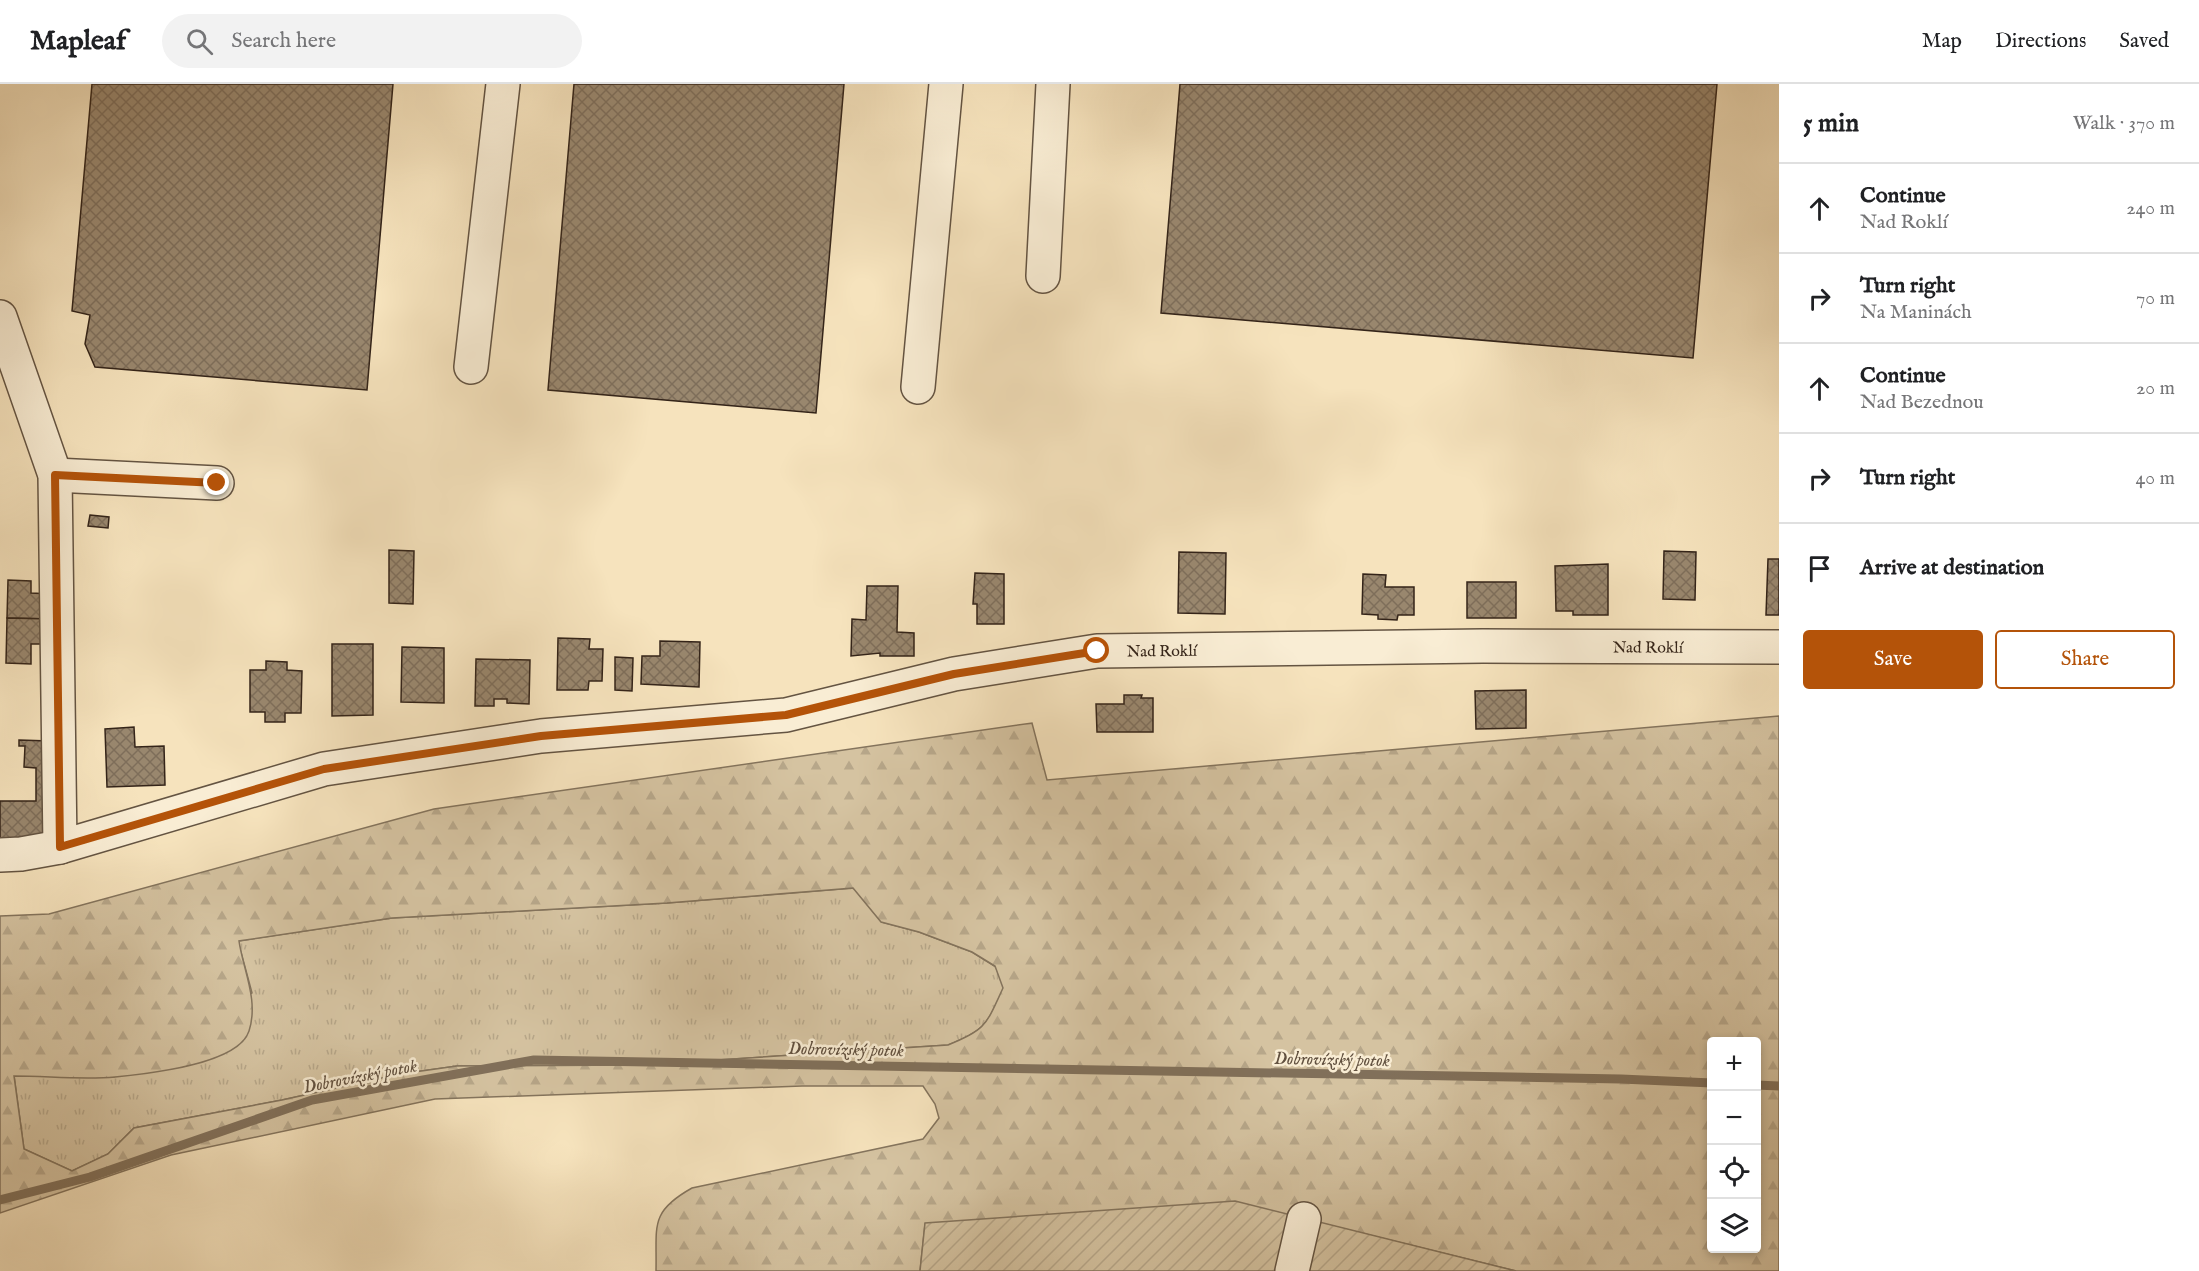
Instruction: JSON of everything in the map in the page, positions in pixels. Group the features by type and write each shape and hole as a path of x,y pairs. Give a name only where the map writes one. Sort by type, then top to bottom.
{"street":[{"path":"471,367 503,84"},
{"path":"918,387 946,84"},
{"path":"1043,276 1053,84"},
{"path":"0,317 55,475 60,847"},
{"path":"55,475 217,483"},
{"name":"Nad Roklí","path":"0,855 60,847 324,769 541,736 786,715 954,674 1097,651 1483,646 1779,647"},
{"path":"1292,1271 1304,1219"}],"green space":[{"path":"1779,716 1779,1271 1516,1271 1304,1219 925,1224 920,1271 656,1271 658,1222 668,1205 678,1197 692,1188 923,1139 939,1118 935,1104 923,1086 802,1086 435,1099 171,1155 0,1213 0,916 49,914 434,809 1032,723 1047,780","holes":["853,888 881,922 919,932 972,952 995,966 1003,988 993,1010 978,1030 948,1045 640,1065 457,1066 400,1074 282,1100 134,1128 108,1154 72,1171 24,1149 14,1076 90,1078 168,1070 210,1060 241,1043 249,1031 252,1008 239,941 392,918 667,903"]},
{"path":"854,888 882,922 919,932 972,952 996,967 1004,988 984,1025 970,1035 948,1045 640,1065 457,1066 400,1074 282,1100 134,1128 108,1154 72,1171 24,1149 14,1075 114,1077 252,993 238,941 392,918 667,903"},
{"path":"1235,1201 1516,1271 920,1271 925,1223"}],"building":[{"path":"92,84 393,84 367,390 95,367 85,344 90,315 72,311"},
{"path":"574,84 844,84 816,413 548,390"},
{"path":"1180,84 1717,84 1693,358 1161,313"},
{"path":"90,515 109,517 108,528 88,526"},
{"path":"389,550 414,551 413,604 389,603"},
{"path":"1664,551 1696,552 1695,600 1663,599"},
{"path":"1179,552 1226,553 1225,614 1178,613"},
{"path":"1768,559 1779,559 1779,615 1766,615"},
{"path":"1608,564 1608,615 1573,615 1573,611 1556,611 1555,566"},
{"path":"975,573 1004,574 1004,624 977,624 977,604 973,604"},
{"path":"1363,574 1386,575 1385,587 1414,587 1414,615 1398,615 1397,620 1378,619 1378,615 1362,614"},
{"path":"8,580 31,581 31,593 51,594 51,619 7,618"},
{"path":"1467,582 1516,582 1516,618 1467,618"},
{"path":"867,586 898,586 897,632 914,633 914,656 880,656 880,653 851,656 852,619 866,620"},
{"path":"7,618 51,619 51,644 31,644 31,664 6,663"},
{"path":"558,638 590,639 589,649 603,649 602,681 589,681 588,690 557,690"},
{"path":"660,641 700,642 699,687 641,684 642,656 660,656"},
{"path":"332,644 373,644 373,715 332,716"},
{"path":"402,647 444,648 444,703 401,702"},
{"path":"615,657 633,658 632,691 615,690"},
{"path":"476,659 530,660 529,704 507,703 507,699 494,699 494,706 475,706"},
{"path":"266,661 287,662 287,670 302,671 301,713 285,713 285,722 265,722 265,712 250,712 250,670 266,670"},
{"path":"1526,690 1526,728 1476,729 1475,691"},
{"path":"1124,695 1142,695 1141,698 1153,698 1153,732 1097,732 1096,704 1124,704"},
{"path":"134,727 135,747 164,746 165,785 107,787 105,729"},
{"path":"19,740 49,741 47,841 0,841 0,801 36,801 36,768 24,767 25,746 19,746"}],"waterway":[{"name":"Dobrovízský potok","path":"0,1200 90,1177 312,1100 534,1060 1621,1079 1707,1083"},
{"name":"Dobrovízský potok","path":"1761,1085 1779,1086"}],"route":[{"path":"217,483 55,475 60,847 324,769 541,736 786,715 954,674 1097,651"}]}
